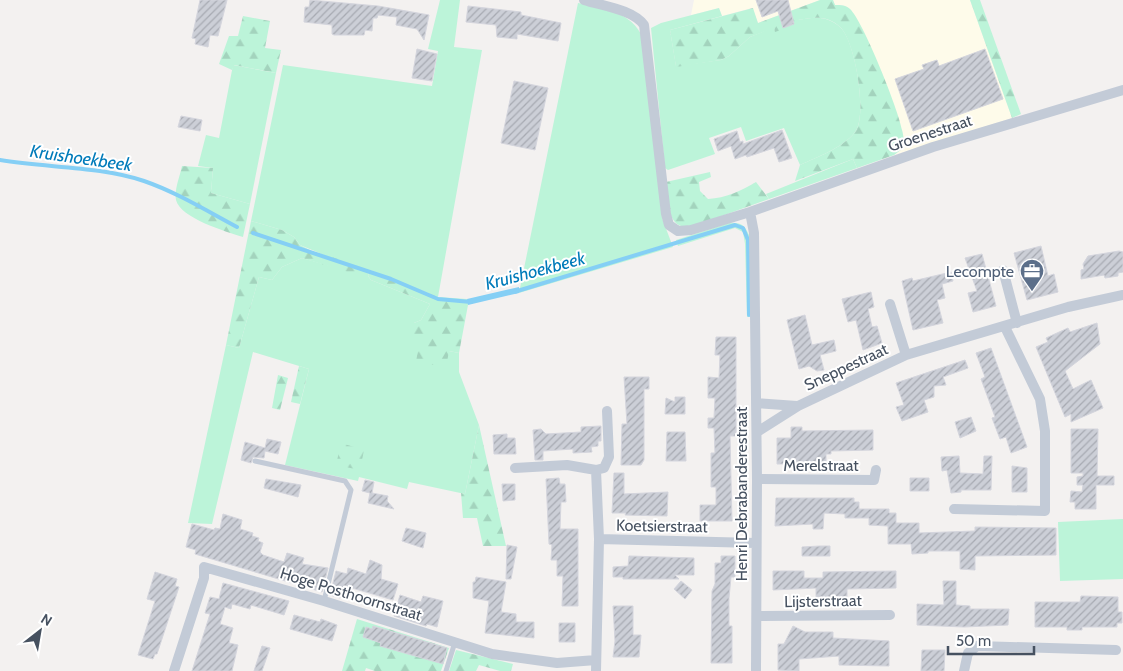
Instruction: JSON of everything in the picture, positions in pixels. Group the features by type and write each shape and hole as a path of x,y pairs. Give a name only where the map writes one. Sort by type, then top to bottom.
{"street":[{"name":"Groenestraat","path":"584,0 628,14 640,20 644,25 669,225 678,231 691,230 750,212 933,147 1123,90"},
{"name":"Henri Debrabanderestraat","path":"750,212 754,233 757,432 755,543 756,671"},
{"path":"1003,270 1018,323"},
{"name":"Sneppestraat","path":"757,432 798,406 906,355 1068,307 1123,294"},
{"name":"Sneppestraat","path":"890,304 906,355"},
{"path":"954,509 1044,511 1045,432 1040,399 1005,327"},
{"name":"Sneppestraat","path":"756,402 798,406"},
{"path":"514,468 566,465 596,470 604,468 609,457 607,411"},
{"name":"Koetsierstraat","path":"596,470 599,540 596,671"},
{"name":"Merelstraat","path":"757,479 874,480 876,470"},
{"name":"Koetsierstraat","path":"599,540 755,543"},
{"name":"Hoge Posthoornstraat","path":"174,671 204,578 204,567 324,600 492,654 557,663 596,660"},
{"name":"Lijsterstraat","path":"757,616 890,615"},
{"path":"964,671 968,653 977,646 1116,650"}],"lane":[{"path":"255,461 345,481 351,490 324,600"},
{"path":"446,671 456,642"}],"shaded area":[{"path":"694,0 820,0 758,23 752,8 722,16 719,8 691,15"},
{"path":"833,0 970,0 1012,118 894,155 902,149 856,19 850,9 842,5 835,5"}],"green space":[{"path":"440,0 460,0 454,47 482,50 438,297 370,270 368,276 371,280 430,304 421,320 414,323 449,351 459,353 459,372 479,425 465,494 409,482 407,489 359,477 358,481 285,465 309,369 253,352 212,524 188,523 226,345 239,348 259,277 272,280 282,267 302,258 362,275 300,245 294,237 282,230 251,221 283,65 432,86 438,51 428,49"},
{"path":"820,0 833,0 835,5 850,9 856,17 880,67 904,140 902,149 894,155 857,168 853,159 795,181 800,165 844,143 855,132 859,123 860,95 855,62 840,27 825,19 798,20 798,24 775,32 774,28 750,37 729,56 721,60 676,67 670,30 753,8 758,23"},
{"path":"970,0 980,0 1021,114 1012,118"},
{"path":"578,3 607,10 624,17 632,22 643,38 662,218 673,247 519,293"},
{"path":"719,8 722,16 670,30 676,66 721,60 729,56 750,37 774,27 775,31 798,23 797,20 820,18 830,20 840,27 845,34 855,61 860,95 859,123 850,138 829,152 800,165 784,128 746,141 741,127 709,138 715,154 668,170 665,168 651,28 661,23"},
{"path":"243,16 270,21 265,48 281,50 276,73 234,65 232,70 219,64 229,36 238,36"},
{"path":"233,65 276,73 250,204 211,193 213,168 198,166 206,135 219,138"},
{"path":"853,159 857,168 769,199 766,194"},
{"path":"182,166 213,168 211,193 250,204 243,237 205,223 179,207 176,200 176,192"},
{"path":"710,172 711,177 699,182 700,191 708,199 733,194 756,182 769,199 694,226 682,226 676,223 670,213 666,182"},
{"path":"251,221 282,230 294,237 300,245 312,251 364,267 362,276 302,258 282,267 272,280 259,277 239,348 226,345"},
{"path":"729,223 742,225 750,237 752,315 747,317 743,232 735,228 678,246 676,240"},
{"path":"370,270 438,297 467,299 468,305 459,353 449,351 447,362 441,366 416,362 418,350 410,348 411,329 414,323 421,320 430,304 371,280 368,276"},
{"path":"299,366 309,369 300,404 291,402"},
{"path":"278,375 288,378 280,410 272,408"},
{"path":"479,425 506,546 483,546 477,518 463,518 461,493 465,494"},
{"path":"341,443 364,450 360,470 336,465"},
{"path":"1123,519 1123,579 1060,581 1058,522"},
{"path":"357,619 449,648 441,671 375,671 366,668 365,671 342,671"},
{"path":"456,650 513,664 511,671 500,671 479,665 476,671 449,671"}],"water":[{"path":"519,287 519,293 468,305 467,299"}],"building":[{"path":"200,0 227,0 218,36 210,35 208,47 195,44 196,39 192,38"},
{"path":"310,0 378,6 429,15 424,40 417,29 396,25 397,17 378,15 377,18 373,18 372,31 365,30 364,35 334,35 332,34 332,25 304,22 305,7 309,7"},
{"path":"756,0 788,0 794,24 783,28 778,11 762,17"},
{"path":"468,6 521,12 521,15 561,23 558,41 517,34 517,39 497,37 496,25 466,22"},
{"path":"417,49 437,54 432,81 412,78"},
{"path":"985,49 1003,99 913,131 895,79 924,69 922,65 937,60 939,66"},
{"path":"514,81 548,88 535,150 501,143"},
{"path":"181,116 202,120 200,131 178,127"},
{"path":"782,130 792,158 779,162 774,148 735,159 731,146 718,151 714,139 737,131 740,142 743,141 743,144"},
{"path":"1041,246 1048,276 1054,274 1058,292 1027,300 1014,253"},
{"path":"1123,252 1123,272 1118,273 1118,276 1105,278 1104,275 1081,279 1081,270 1084,269 1083,264 1088,256"},
{"path":"982,254 996,306 973,312 968,293 977,291 965,258"},
{"path":"951,272 953,281 942,284 945,298 937,300 943,323 913,330 902,281 912,278 913,281"},
{"path":"871,292 874,307 868,309 872,327 877,326 882,343 863,350 856,320 848,322 842,299"},
{"path":"805,315 812,345 834,340 836,351 820,355 824,370 817,371 809,366 799,369 787,320"},
{"path":"1097,323 1100,344 1065,371 1073,389 1091,380 1103,408 1071,422 1071,414 1065,417 1036,347 1048,342 1046,338 1068,328 1070,332"},
{"path":"716,337 736,337 736,436 730,436 732,521 700,521 700,505 716,505 716,487 711,487 711,453 715,453 714,428 708,428 708,418 714,418 715,398 708,398 708,377 719,378 720,355 715,355"},
{"path":"991,348 1027,447 1011,453 1006,437 1000,439 992,418 995,417 981,379 985,377 976,353"},
{"path":"965,360 968,368 943,377 946,385 934,386 934,397 924,400 928,412 902,421 896,407 904,405 896,383"},
{"path":"624,377 649,377 649,389 644,389 644,460 641,465 621,465 622,424 627,424"},
{"path":"675,397 685,397 685,414 665,414 666,398 675,402"},
{"path":"971,417 976,431 960,438 955,422"},
{"path":"601,426 601,441 598,441 598,446 591,447 592,452 573,453 573,449 543,451 543,460 535,460 533,430 541,429 546,434 581,432 581,427"},
{"path":"791,427 802,427 802,431 873,430 873,450 831,451 831,454 826,454 826,464 777,464 777,438 791,438"},
{"path":"1071,429 1098,429 1097,476 1114,476 1114,485 1096,485 1096,509 1075,509 1075,502 1070,502 1071,491 1082,492 1083,485 1077,485 1077,477 1083,476 1083,473 1071,473"},
{"path":"667,432 685,432 686,461 666,461"},
{"path":"507,434 507,438 515,438 516,454 494,454 493,435"},
{"path":"267,439 281,442 278,454 265,451 264,458 253,457 251,463 241,460 245,442 265,448"},
{"path":"959,456 960,473 983,474 984,456 992,456 991,490 961,490 961,492 951,493 947,470 942,471 941,457"},
{"path":"1012,466 1027,468 1027,492 1012,492"},
{"path":"614,473 624,473 624,494 668,492 667,516 612,513"},
{"path":"559,478 560,484 565,484 566,502 561,502 560,529 578,529 578,606 562,606 563,576 557,576 557,560 551,560 552,545 549,544 546,479"},
{"path":"910,478 929,478 929,491 910,491"},
{"path":"266,479 301,485 298,497 264,488"},
{"path":"365,480 374,482 372,493 388,496 387,501 394,509 368,503 370,493 362,491"},
{"path":"502,484 515,484 515,500 503,501"},
{"path":"776,498 854,498 854,502 859,502 859,509 889,509 889,513 896,513 896,523 919,523 919,533 975,531 975,527 1056,528 1056,555 975,556 975,570 960,569 960,551 928,551 928,553 912,554 911,544 888,544 888,526 869,525 869,518 845,518 845,514 824,513 823,529 813,529 813,524 775,526"},
{"path":"223,514 242,520 240,529 253,533 252,536 259,538 258,541 263,543 260,552 263,555 284,562 287,553 304,558 302,564 328,568 322,592 195,554 196,550 186,547 192,524 214,530 215,528 220,529"},
{"path":"406,528 426,533 423,548 402,541"},
{"path":"507,545 517,547 511,579 506,579"},
{"path":"830,546 830,556 802,556 802,547"},
{"path":"629,556 694,558 694,575 675,575 679,579 623,579 623,577 613,577 613,567 628,566"},
{"path":"721,556 735,556 735,577 731,577 729,598 729,626 732,626 732,663 711,663 712,591 715,584 715,563 721,563"},
{"path":"370,560 382,565 381,579 398,584 393,600 352,588 352,591 343,588 340,598 330,595 336,571 347,574 348,568 366,574"},
{"path":"773,571 804,571 804,578 823,578 823,572 896,571 896,588 847,589 847,597 816,597 816,588 773,590"},
{"path":"155,572 177,579 175,586 179,587 157,654 155,654 153,659 138,655 155,601 147,599"},
{"path":"476,577 506,582 501,612 516,614 516,622 534,622 534,638 485,633 489,601 473,598 473,582 475,582"},
{"path":"681,581 692,590 685,599 674,589"},
{"path":"943,581 956,581 956,605 970,606 970,609 1009,609 1008,625 964,627 917,625 917,604 944,605"},
{"path":"223,583 289,601 284,615 251,605 250,609 232,604 231,609 225,607 220,624 233,628 229,643 238,645 232,671 192,671 210,614 205,613 210,597 219,599"},
{"path":"400,595 421,602 423,596 443,601 437,627 427,624 426,626 394,616"},
{"path":"1081,596 1118,597 1118,612 1122,612 1122,623 1117,623 1117,627 1082,627 1082,630 1067,630 1067,627 1035,627 1035,602 1080,602"},
{"path":"613,606 633,606 633,635 641,635 639,657 613,657 615,641"},
{"path":"294,615 320,622 321,619 337,625 332,641 290,629"},
{"path":"559,623 575,623 575,642 559,642"},
{"path":"373,626 447,648 443,664 380,646 381,643 363,637 366,627 372,629"},
{"path":"793,626 805,632 833,632 833,638 889,641 889,666 839,665 839,656 799,659 799,671 778,670 778,644 784,644"},
{"path":"262,646 270,648 262,671 254,671"},
{"path":"922,650 945,650 944,671 921,671"}],"waterway":[{"name":"Kruishoekbeek","path":"0,160 127,176 168,191 237,227"},
{"name":"Kruishoekbeek","path":"514,292 735,225 743,228 748,240 749,315"},
{"name":"Kruishoekbeek","path":"253,233 391,279 438,299 471,302"}],"place":[{"name":"Lecompte","path":"1032,292"}]}
